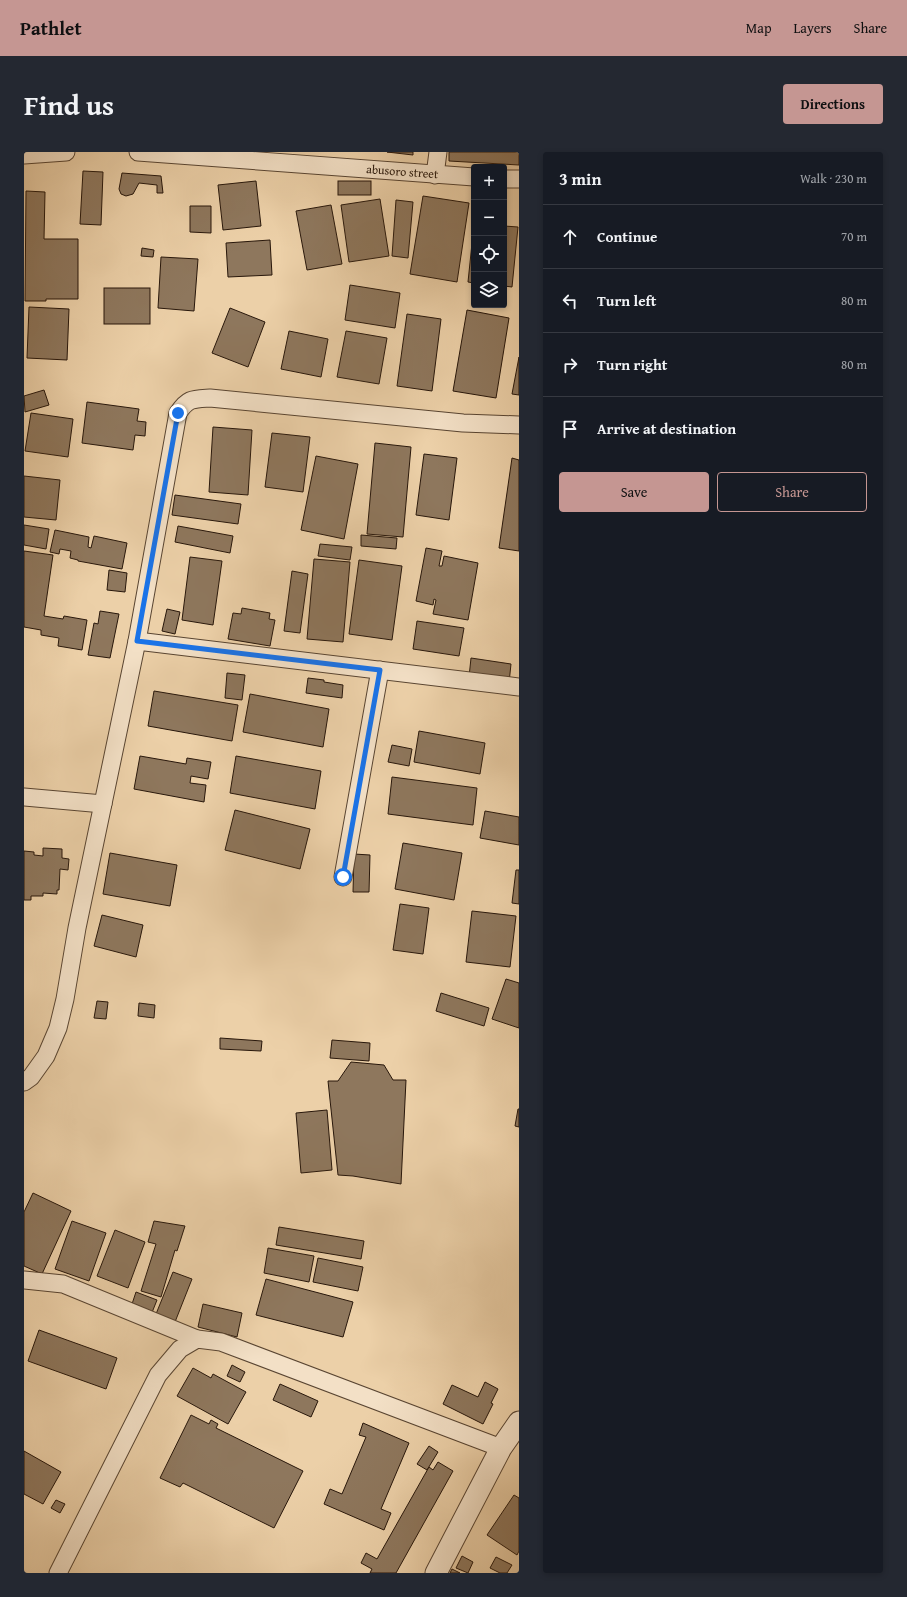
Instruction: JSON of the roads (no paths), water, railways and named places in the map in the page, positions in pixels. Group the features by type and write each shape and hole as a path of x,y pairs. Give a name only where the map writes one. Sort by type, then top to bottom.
{"street":[{"path":"24,155 66,152"},
{"name":"abusoro street","path":"138,152 471,177"},
{"path":"435,175 438,152"},
{"path":"507,179 519,179"},
{"path":"24,1082 31,1077 46,1056 58,1028 137,641 178,413 185,403 192,399 210,398 462,423 519,425"},
{"path":"137,641 519,688"},
{"path":"343,877 380,670"},
{"path":"24,797 103,804"},
{"path":"24,1280 63,1284 197,1339 221,1342 501,1448"},
{"path":"58,1573 158,1375 180,1349 197,1339"},
{"path":"436,1573 501,1448 519,1422"}]}
